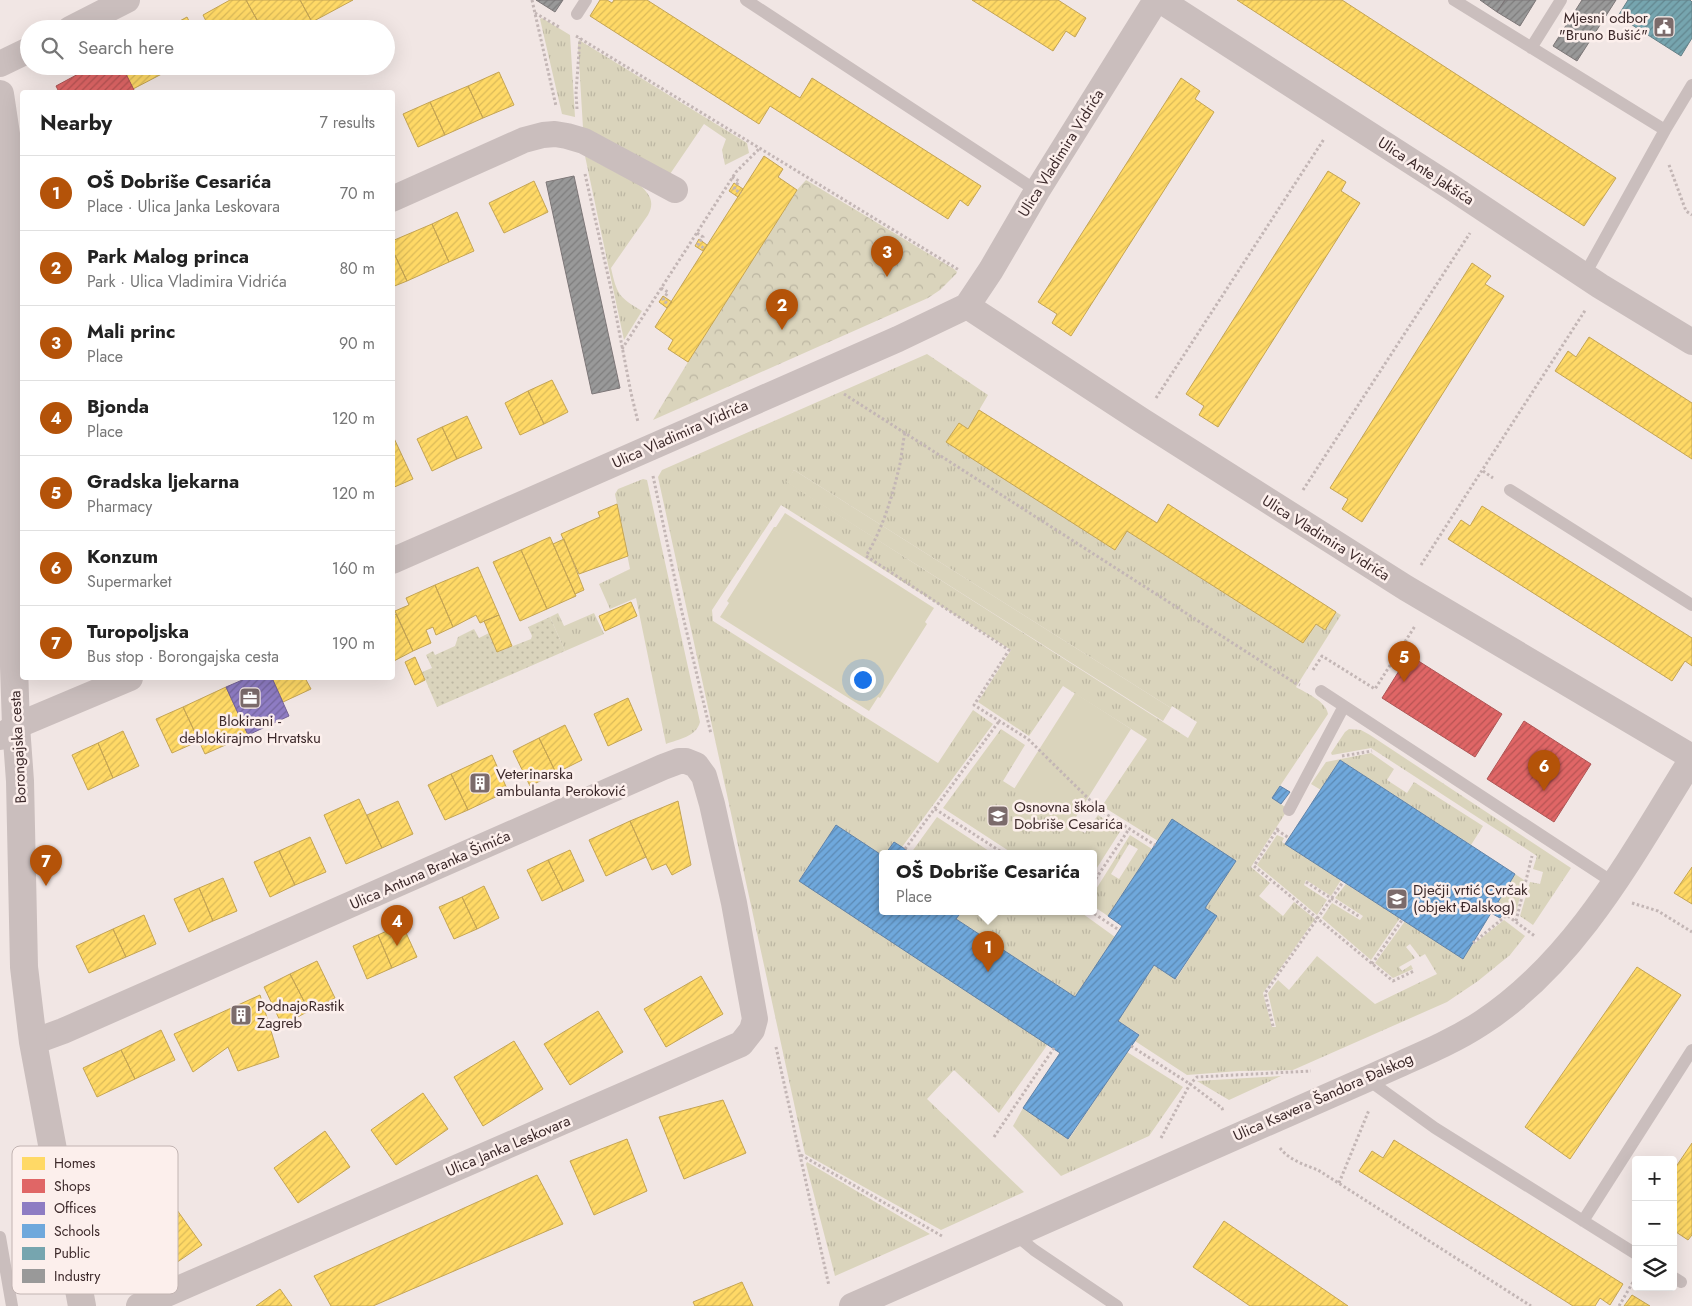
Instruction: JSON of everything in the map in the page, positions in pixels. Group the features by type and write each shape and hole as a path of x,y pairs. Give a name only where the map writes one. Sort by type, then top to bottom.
{"street":[{"path":"87,20 126,0"},
{"name":"Ulica Vladimira Vidrića","path":"395,560 898,339 967,306 991,270 1036,191 1158,0"},
{"name":"Ulica Ante Jakšića","path":"1158,0 1339,115 1592,281 1692,342"},
{"path":"0,64 20,54"},
{"name":"Borongajska cesta","path":"0,94 9,154 12,607 8,732 20,781 24,967 33,1042 52,1146"},
{"path":"395,198 524,140 555,134 584,141 675,190"},
{"name":"Ulica Vladimira Vidrića","path":"967,306 1141,420 1406,588 1692,758"},
{"path":"8,732 125,680"},
{"name":"Ulica Ksavera Šandora Đalskog","path":"852,1306 1016,1235 1120,1187 1369,1091 1439,1046 1482,1023 1508,1004 1558,956 1592,914 1619,892 1692,758"},
{"name":"Ulica Antuna Branka Šimića","path":"33,1042 63,1032 679,761 696,765 704,776 734,903"},
{"name":"Ulica Janka Leskovara","path":"178,1289 740,1044 752,1030 756,1019 734,903"},
{"name":"Ulica Janka Leskovara","path":"139,1306 167,1294"}],"lane":[{"path":"577,14 586,0"},
{"path":"746,0 1036,191"},
{"path":"1454,0 1665,130"},
{"path":"1531,48 1561,0"},
{"path":"1592,281 1655,148 1692,86"},
{"path":"1510,490 1692,605"},
{"path":"1321,691 1619,892"},
{"path":"1289,810 1344,706"},
{"path":"1583,1221 1692,1050"},
{"path":"1369,1091 1435,1128 1632,1252"},
{"path":"1016,1235 1034,1250 1117,1306"},
{"path":"0,1237 12,1306"}],"path":[{"path":"532,0 556,109"},
{"path":"535,13 565,30"},
{"path":"577,14 580,38 576,93 577,112"},
{"path":"572,34 963,272"},
{"path":"1141,420 1339,115"},
{"path":"622,350 732,177 760,148"},
{"path":"1655,148 1666,157 1686,211 1692,215"},
{"path":"584,169 640,426"},
{"path":"732,177 739,181 734,189 740,193"},
{"path":"1288,514 1485,210"},
{"path":"697,232 703,237 698,244 705,249"},
{"path":"1406,588 1592,281"},
{"path":"662,288 668,292 662,300 669,305"},
{"path":"843,394 1287,678 1303,686 1321,691"},
{"path":"905,434 900,466 893,491 876,539 866,556 1009,650 974,705 1028,738 1101,811 1155,845"},
{"path":"652,470 681,608 711,734"},
{"path":"1303,686 1322,656 1375,689 1430,602"},
{"path":"905,849 1000,720"},
{"path":"1316,760 1371,750 1379,756"},
{"path":"935,809 998,850"},
{"path":"1289,810 1254,866 1393,981 1414,971"},
{"path":"1097,877 1129,829"},
{"path":"1277,830 1290,838"},
{"path":"1516,921 1532,857 1524,851"},
{"path":"1306,882 1360,917"},
{"path":"1273,1026 1265,993 1343,882"},
{"path":"1619,892 1658,911 1692,932"},
{"path":"1473,943 1505,914 1537,938"},
{"path":"1096,915 1119,930"},
{"path":"1372,964 1402,920"},
{"path":"775,1045 829,1286"},
{"path":"1131,1046 1190,1084 1222,1108 1224,1112"},
{"path":"994,1137 1054,1048"},
{"path":"1158,1141 1190,1084 1197,1077 1312,1071"},
{"path":"1339,1184 1369,1091"},
{"path":"1279,1146 1283,1152 1293,1159 1318,1170 1531,1306"},
{"path":"801,1155 942,1236"},
{"path":"1619,1306 1632,1284"}],"green space":[{"path":"542,18 570,35 575,117 562,114 540,19"},
{"path":"579,40 747,143 749,153 725,165 722,150 726,139 704,124 668,177 583,128"},
{"path":"585,156 640,185 649,195 651,202 648,215 611,268 617,290 628,302 642,311 624,340"},
{"path":"806,180 954,269 957,272 956,274 940,290 928,298 653,420 797,190"},
{"path":"927,354 988,395 968,429 959,423 947,442 1115,549 1127,531 1303,643 1316,624 1325,629 1336,612 1341,615 1296,687 1320,701 1328,714 1272,798 1288,809 1251,867 1270,883 1259,896 1283,916 1294,902 1315,919 1263,993 1272,1027 1276,1027 1268,993 1278,980 1289,990 1317,956 1375,1004 1437,974 1425,954 1420,957 1410,944 1406,947 1415,958 1399,967 1402,971 1411,965 1413,969 1393,978 1375,963 1405,921 1463,959 1471,946 1504,920 1525,936 1510,955 1478,981 1447,1002 1293,1070 1239,1071 1187,1075 1135,1041 1139,1034 1118,1021 1154,965 1176,979 1217,916 1205,908 1172,819 1158,841 1102,806 1147,739 1063,686 1029,736 978,702 1011,650 781,505 712,610 713,621 938,763 973,710 993,724 902,847 894,842 888,850 879,850 879,853 836,825 799,880 1048,1044 999,1113 954,1070 927,1099 1024,1192 941,1230 805,1154 658,477 662,470","holes":["794,470 1171,708 1172,706 1197,722 1188,738 787,482"]},
{"path":"794,470 1171,708 1163,721 786,482"},
{"path":"643,479 647,480 700,722 691,734 666,744 636,598 610,609 599,584 630,569 615,494 618,489"},
{"path":"785,513 934,608 925,622 927,624 880,698 878,697 869,711 720,617 729,603 727,601"},
{"path":"558,613 564,626 594,613 604,634 565,651 550,617"},
{"path":"550,617 565,651 437,707 422,672 432,668 426,655 433,651 435,655 455,646 458,637 474,629 479,638 489,633 498,652 531,639 532,636 528,627"},
{"path":"1075,693 1131,729 1071,825 1014,789"},
{"path":"1001,729 1025,745 1003,781 1085,833 1098,815 1121,830 1097,868 1097,850 1007,850 943,808"},
{"path":"1349,729 1361,730 1370,735 1571,868 1533,925 1520,916 1530,882 1540,884 1543,872 1533,869 1537,856 1371,748 1332,755 1331,753"},
{"path":"1371,753 1394,769 1387,780 1407,793 1414,782 1483,826 1471,845 1340,760 1321,790 1311,784 1326,762"},
{"path":"937,817 987,850 913,850"},
{"path":"1130,835 1152,849 1108,916 1097,909 1097,888","holes":["1129,844 1138,849 1119,879 1111,874"]},
{"path":"1277,835 1284,838 1282,842 1341,880 1331,896 1306,880 1304,885 1327,900 1317,915 1257,865"},
{"path":"1515,874 1524,880 1516,913 1498,902"},
{"path":"1346,884 1400,918 1371,960 1322,918 1332,903 1360,920 1363,916 1335,898"},
{"path":"959,915 1085,915 1115,937 1075,997 956,919"},
{"path":"1127,1052 1183,1087 1149,1136 1061,1176 1013,1126 1023,1108 1069,1139"},
{"path":"1281,1076 1229,1100 1197,1081"},
{"path":"807,1162 930,1234 835,1276"}],"building: Homes":[{"path":"230,0 246,0 257,20 206,20 203,15"},
{"path":"246,0 300,0 311,20 257,20"},
{"path":"300,0 353,0 316,20 311,20"},
{"path":"600,0 607,0 612,3 614,0 647,0 800,98 812,78 981,186 968,206 960,200 948,219 770,106 759,124 590,16"},
{"path":"972,0 1058,0 1086,18 1075,37 1066,31 1053,51"},
{"path":"1237,0 1342,0 1616,178 1584,226"},
{"path":"499,72 514,105 483,118 468,86"},
{"path":"126,75 160,75 133,89"},
{"path":"1181,78 1200,91 1195,99 1214,112 1071,336 1052,323 1057,314 1038,302"},
{"path":"468,86 483,118 445,135 430,102"},
{"path":"430,102 445,135 418,147 403,114"},
{"path":"764,156 783,169 778,177 797,190 688,362 668,349 673,340 655,327"},
{"path":"1328,171 1346,182 1341,191 1360,203 1218,427 1199,415 1204,406 1186,394"},
{"path":"534,181 548,212 504,233 489,203"},
{"path":"734,183 743,189 738,197 729,191"},
{"path":"457,212 474,251 449,262 432,224"},
{"path":"432,224 449,262 407,281 395,255 395,240"},
{"path":"699,239 707,245 703,251 695,246"},
{"path":"395,255 407,281 395,286"},
{"path":"1472,263 1491,276 1485,284 1504,296 1362,522 1342,509 1348,499 1330,488"},
{"path":"663,296 672,302 667,308 659,302"},
{"path":"1589,337 1692,403 1692,459 1555,371 1568,351 1576,357"},
{"path":"552,380 568,412 544,424 528,391"},
{"path":"528,391 544,424 520,435 505,403"},
{"path":"979,410 1157,523 1168,504 1336,612 1325,630 1316,624 1303,643 1127,531 1115,550 946,442 959,423 968,429"},
{"path":"467,416 482,448 457,459 442,427"},
{"path":"442,427 457,459 432,471 417,439"},
{"path":"395,440 413,479 395,487"},
{"path":"617,504 628,556 579,574 561,534 600,517 598,512"},
{"path":"1482,506 1692,638 1692,666 1685,661 1672,681 1448,539 1461,520 1470,526"},
{"path":"550,537 576,596 547,609 521,550"},
{"path":"564,539 584,590 575,594 553,544"},
{"path":"521,550 547,609 520,621 493,562"},
{"path":"478,567 499,615 480,623 476,615 453,627 435,585"},
{"path":"435,585 453,627 436,635 433,627 426,630 431,643 413,651 395,611 409,605 406,598"},
{"path":"631,602 637,616 605,631 599,616"},
{"path":"395,614 413,651 395,660"},
{"path":"499,615 512,646 497,652 484,621"},
{"path":"415,657 425,680 415,685 405,662"},
{"path":"273,680 306,680 311,689 283,702"},
{"path":"226,687 248,735 205,754 183,707"},
{"path":"628,698 642,730 608,746 594,714"},
{"path":"183,707 199,741 172,753 156,719"},
{"path":"565,725 582,760 556,773 539,738"},
{"path":"123,731 139,766 113,778 98,743"},
{"path":"539,738 556,773 530,786 513,751"},
{"path":"98,743 113,778 88,790 72,755"},
{"name":"Veterinarska ambulanta Peroković","path":"492,755 508,791 468,810 451,774"},
{"name":"Veterinarska ambulanta Peroković","path":"451,774 468,810 445,820 428,785"},
{"path":"359,799 382,848 346,864 324,815"},
{"path":"398,801 413,834 382,848 367,815"},
{"path":"678,801 691,865 672,875 666,864 652,870 630,821"},
{"path":"630,821 646,857 606,876 589,840"},
{"path":"310,837 326,872 295,885 279,851"},
{"path":"570,850 584,881 563,891 548,860"},
{"path":"279,851 295,885 270,897 254,862"},
{"path":"548,860 563,891 542,901 527,870"},
{"path":"1692,867 1692,904 1674,893"},
{"path":"223,878 237,911 213,921 199,888"},
{"path":"484,886 499,918 477,929 462,897"},
{"path":"199,888 213,921 189,932 174,899"},
{"path":"462,897 477,929 454,939 439,907"},
{"path":"144,915 156,944 126,957 113,929"},
{"path":"402,924 417,957 392,968 378,935"},
{"path":"113,929 126,957 89,973 76,946"},
{"path":"378,935 392,968 367,979 353,946"},
{"path":"317,961 335,998 309,1011 290,974"},
{"path":"1637,967 1681,995 1570,1159 1525,1127"},
{"path":"290,974 309,1011 282,1025 264,987"},
{"path":"701,976 723,1014 666,1047 644,1009"},
{"name":"PodnajoRastik Zagreb","path":"260,995 279,1057 238,1071 228,1047 193,1072 174,1034"},
{"path":"598,1011 623,1052 570,1085 544,1044"},
{"path":"161,1030 175,1060 135,1079 121,1050"},
{"path":"514,1041 543,1089 483,1126 454,1077"},
{"path":"121,1050 135,1079 97,1097 83,1068"},
{"path":"423,1093 448,1129 396,1165 371,1130"},
{"path":"723,1100 746,1153 684,1179 659,1117"},
{"path":"325,1131 350,1167 298,1203 274,1168"},
{"path":"627,1139 647,1191 594,1215 570,1161"},
{"path":"1394,1140 1623,1284 1610,1305 1600,1298 1595,1306 1573,1306 1359,1171 1372,1151 1383,1158"},
{"path":"1692,1143 1692,1235 1688,1240 1677,1233 1677,1165"},
{"path":"537,1175 563,1224 373,1306 331,1306 314,1276"},
{"path":"178,1211 202,1245 178,1262"},
{"path":"1224,1221 1348,1306 1250,1306 1193,1267"},
{"path":"742,1282 753,1306 695,1306 693,1302"},
{"path":"280,1289 292,1306 256,1306"},
{"path":"1632,1295 1650,1306 1624,1306"}],"building: Shops":[{"path":"76,75 126,75 134,90 58,90 56,86"},
{"path":"1409,655 1502,714 1475,757 1382,698"},
{"path":"1524,721 1591,764 1554,822 1487,779"}],"building: Offices":[{"path":"242,680 273,680 289,716 248,735 226,687"}],"building: Schools":[{"path":"1340,760 1515,874 1498,902 1507,908 1500,918 1491,913 1463,959 1285,844"},
{"path":"1280,786 1290,792 1281,804 1272,798"},
{"path":"1172,819 1236,861 1205,908 1217,916 1175,979 1154,965 1118,1021 1139,1035 1068,1139 1023,1108 1060,1053 799,881 836,825 879,853 879,915 959,915 956,919 1075,997 1122,926 1108,916"},
{"path":"894,842 906,850 888,850"}],"building: Public":[{"name":"Mjesni odbor \"Bruno Bušić\"","path":"1628,0 1690,0 1692,2 1692,38 1681,56 1618,16"}],"building: Industry":[{"path":"536,0 563,0 555,12"},
{"path":"1480,0 1505,0 1497,12"},
{"path":"1505,0 1536,0 1520,26 1497,12"},
{"path":"1582,0 1616,0 1577,61 1553,46"},
{"path":"574,176 620,388 592,394 546,182"}],"place":[{"name":"Mjesni odbor \"Bruno Bušić\"","path":"1664,27"},
{"name":"Mali princ","path":"887,277"},
{"name":"Park Malog princa","path":"782,330"},
{"name":"Gradska ljekarna","path":"1404,682"},
{"name":"Blokirani - deblokirajmo Hrvatsku","path":"250,698"},
{"name":"Veterinarska ambulanta Peroković","path":"480,783"},
{"name":"Konzum","path":"1544,791"},
{"name":"Osnovna škola Dobriše Cesarića","path":"998,816"},
{"name":"Turopoljska","path":"46,886"},
{"name":"Dječji vrtić Cvrčak (objekt Đalskog)","path":"1397,899"},
{"name":"Bjonda","path":"397,946"},
{"name":"OŠ Dobriše Cesarića","path":"988,972"},
{"name":"PodnajoRastik Zagreb","path":"241,1015"}]}
